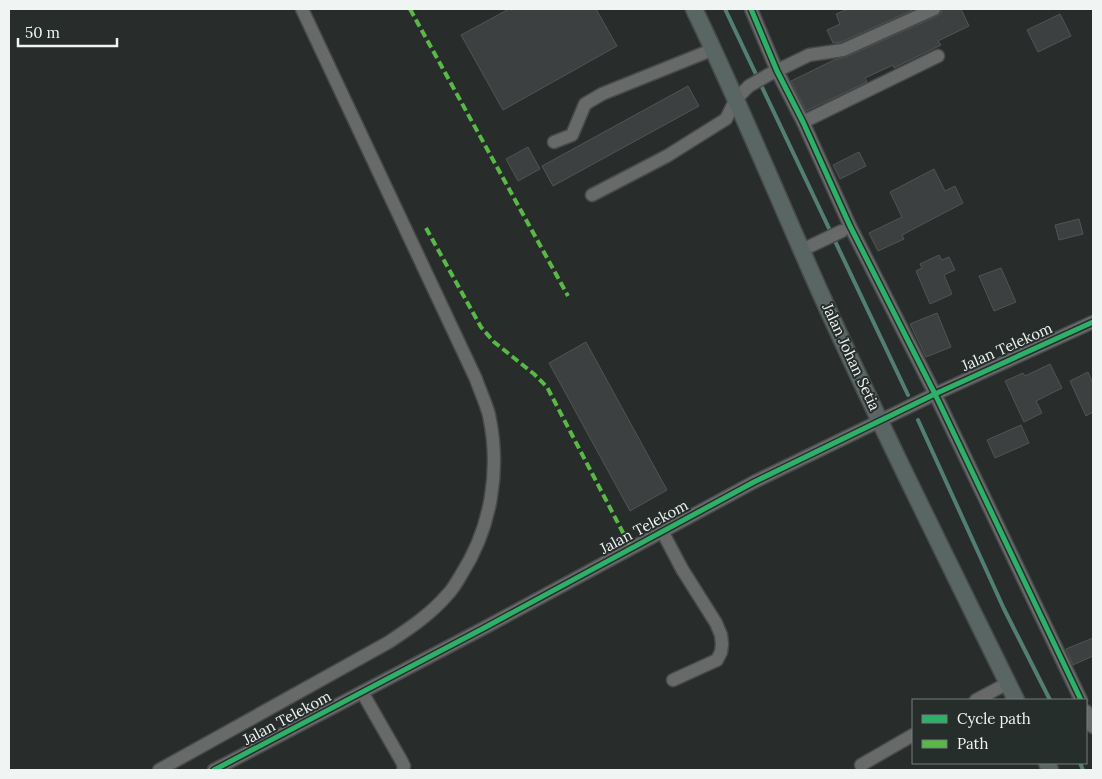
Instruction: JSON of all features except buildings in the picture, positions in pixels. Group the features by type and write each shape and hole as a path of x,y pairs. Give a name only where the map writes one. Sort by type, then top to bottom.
{"main road":[{"name":"Jalan Johan Setia","path":"694,9 807,248 881,421 1016,699"}],"street":[{"path":"159,770 389,642 419,622 449,594 472,557 486,523 494,487 494,446 489,414 476,380 302,9"},
{"path":"751,9 772,73 803,122 850,226 935,394 1081,699"},
{"path":"592,195 667,156 707,132 726,119 736,99 749,86 772,73 809,55 843,50 934,9"},
{"path":"554,142 572,135 585,104 602,94 714,49"},
{"path":"803,122 938,56"},
{"path":"807,248 842,230"},
{"name":"Jalan Telekom","path":"214,770 754,482 935,394 1093,322"},
{"path":"662,532 716,623 721,635 722,644 717,660 673,680"},
{"path":"978,699 1008,683"},
{"path":"362,692 401,760 404,766 403,770"},
{"path":"1087,713 1093,727"},
{"path":"861,765 912,736"}],"waterway":[{"path":"725,9 908,395"},
{"path":"918,420 1004,609 1049,699"},
{"path":"1080,764 1083,770"}],"marked path":[{"path":"410,9 568,296"},
{"path":"426,228 481,327 494,342 547,387 631,548"}],"cycle path":[{"path":"751,9 777,71 803,122 850,226 935,394 1081,699"},
{"path":"214,770 484,628 754,482 935,394 1093,322"}]}
